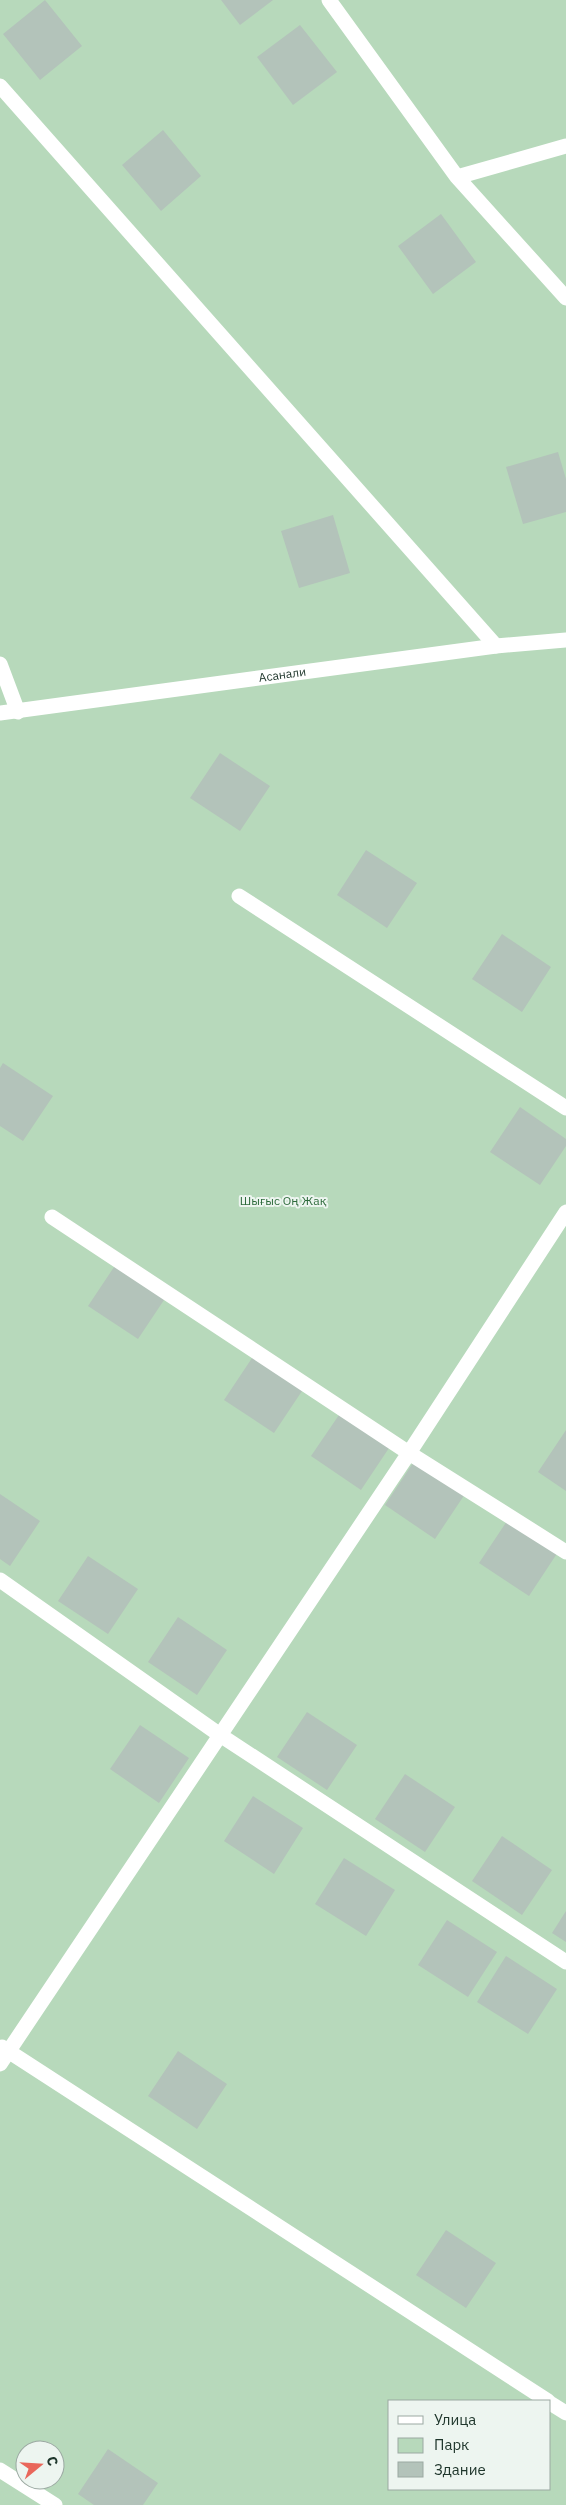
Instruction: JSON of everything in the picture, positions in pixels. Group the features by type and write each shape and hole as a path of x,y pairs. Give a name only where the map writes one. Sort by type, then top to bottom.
{"street":[{"path":"329,0 457,177 566,298"},
{"path":"0,86 496,646"},
{"path":"457,177 566,146"},
{"name":"Асанали","path":"0,713 496,646 566,640"},
{"path":"0,664 18,712"},
{"path":"239,896 566,1108"},
{"path":"546,2400 3,2054 409,1453 566,1212"},
{"path":"52,1217 409,1453 566,1552"},
{"path":"0,1580 220,1735 566,1962"},
{"path":"551,2403 566,2413"},
{"path":"0,2470 55,2505"}],"green space":[{"name":"Шығыс Оң Жақ","path":"0,0 566,0 566,2505 0,2505"}],"building":[{"path":"45,0 82,46 40,80 3,34"},
{"path":"221,0 273,0 240,25"},
{"path":"300,25 337,72 293,105 257,57"},
{"path":"163,130 201,176 161,211 122,165"},
{"path":"441,214 476,262 433,294 398,246"},
{"path":"558,452 566,479 566,512 523,524 506,467"},
{"path":"333,515 350,573 299,588 281,531"},
{"path":"220,753 270,786 240,831 190,798"},
{"path":"366,850 417,883 387,928 337,895"},
{"path":"502,934 551,967 522,1012 472,979"},
{"path":"3,1063 53,1096 23,1141 0,1126 0,1068"},
{"path":"520,1107 566,1139 566,1146 540,1185 490,1152"},
{"path":"118,1261 168,1294 138,1339 88,1306"},
{"path":"254,1355 304,1388 274,1433 224,1400"},
{"path":"341,1412 391,1445 361,1490 311,1456"},
{"path":"566,1430 566,1491 538,1472"},
{"path":"415,1460 465,1494 435,1539 385,1505"},
{"path":"0,1494 40,1521 10,1566 0,1559"},
{"path":"509,1518 558,1552 529,1596 479,1563"},
{"path":"88,1556 138,1589 108,1634 58,1601"},
{"path":"178,1617 227,1650 197,1695 148,1662"},
{"path":"307,1712 357,1745 327,1790 277,1757"},
{"path":"140,1725 189,1758 159,1803 110,1769"},
{"path":"405,1774 455,1807 425,1852 375,1819"},
{"path":"253,1796 303,1828 274,1874 224,1841"},
{"path":"502,1836 552,1870 522,1915 472,1881"},
{"path":"344,1858 395,1890 366,1936 315,1904"},
{"path":"566,1911 566,1942 552,1933"},
{"path":"447,1920 497,1952 468,1997 418,1965"},
{"path":"506,1956 557,1989 528,2034 477,2002"},
{"path":"178,2051 227,2084 197,2129 148,2096"},
{"path":"446,2230 496,2263 466,2308 416,2275"},
{"path":"108,2449 158,2483 143,2505 94,2505 78,2494"}]}
